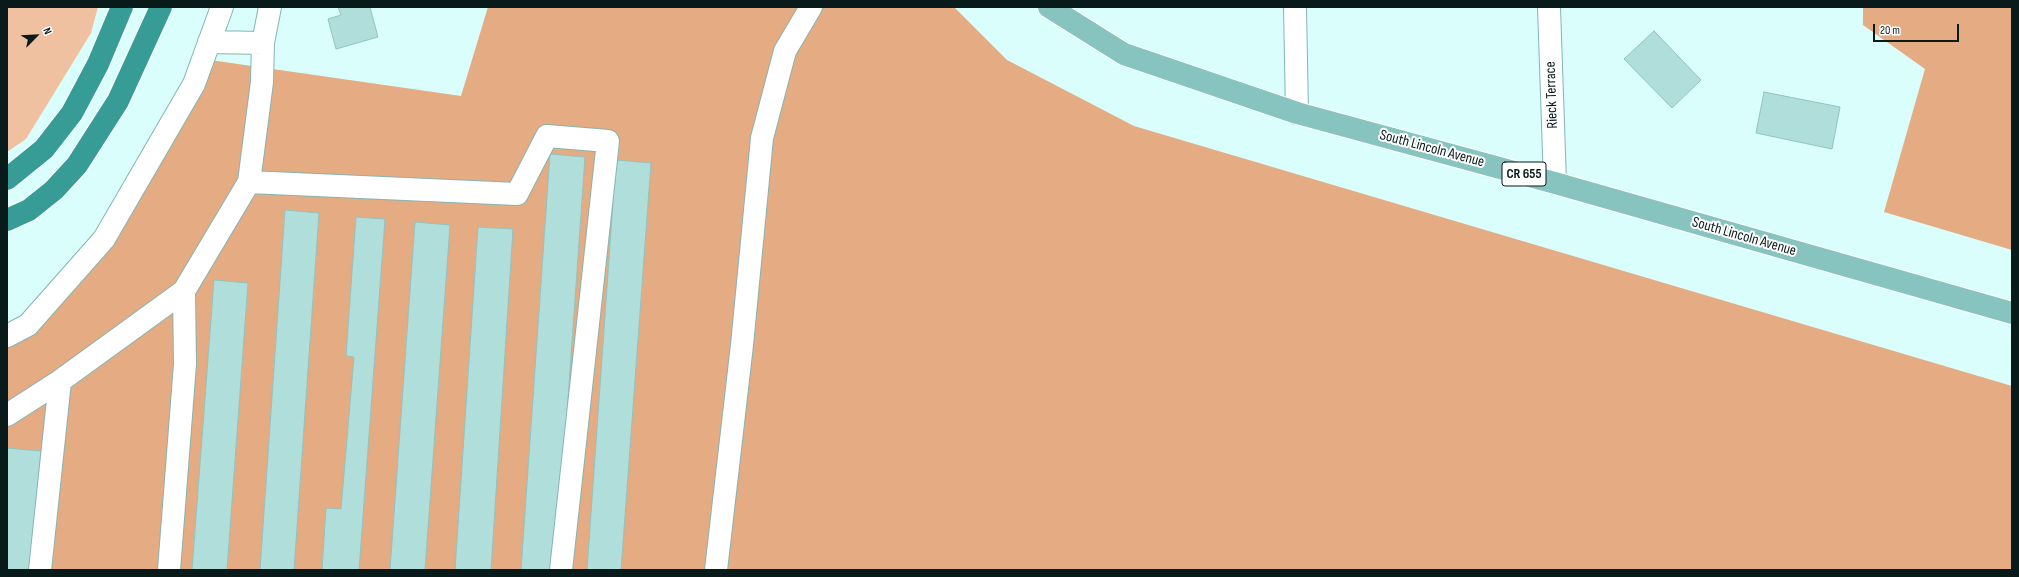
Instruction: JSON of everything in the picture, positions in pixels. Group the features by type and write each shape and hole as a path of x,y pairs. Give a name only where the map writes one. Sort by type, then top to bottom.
{"highway":[{"path":"7,180 44,149 72,113 98,64 122,7"},
{"path":"7,220 29,210 54,190 76,165 118,101 160,7"}],"main road":[{"name":"South Lincoln Avenue","path":"1049,7 1124,54 1296,113 1555,183 2012,313"}],"street":[{"path":"7,336 28,326 104,239 194,84 222,7"},
{"path":"7,415 60,381 184,291 249,182 262,82 263,43 270,7"},
{"path":"716,570 742,345 762,138 785,50 811,7"},
{"path":"1295,7 1296,113"},
{"name":"Rieck Terrace","path":"1549,7 1555,183"},
{"path":"209,42 263,43"},
{"path":"249,182 517,194 547,136 608,141 561,570"},
{"path":"169,570 185,364 184,291"},
{"path":"40,570 60,381"}],"shaded area":[{"path":"7,7 98,7 91,33 26,139 7,152"},
{"path":"488,7 954,7 1007,60 1134,126 2012,386 2012,570 7,570 7,326 104,252 203,59 461,96"},
{"path":"1863,7 2012,7 2012,250 1884,212 1925,69 1863,25"}],"building":[{"path":"338,7 370,7 378,37 336,49 328,19 341,15"},
{"path":"1654,31 1701,80 1672,108 1624,59"},
{"path":"1764,92 1840,107 1832,149 1756,133"},
{"path":"550,154 585,157 556,570 521,570"},
{"path":"616,160 651,163 621,570 587,570"},
{"path":"285,210 319,213 294,570 260,570"},
{"path":"356,217 385,219 359,570 322,570 326,508 341,509 354,357 346,356"},
{"path":"415,222 450,225 425,570 390,570"},
{"path":"478,227 513,229 491,570 455,570"},
{"path":"214,280 248,283 227,570 192,570"},
{"path":"7,448 41,451 30,570 7,570"}]}
